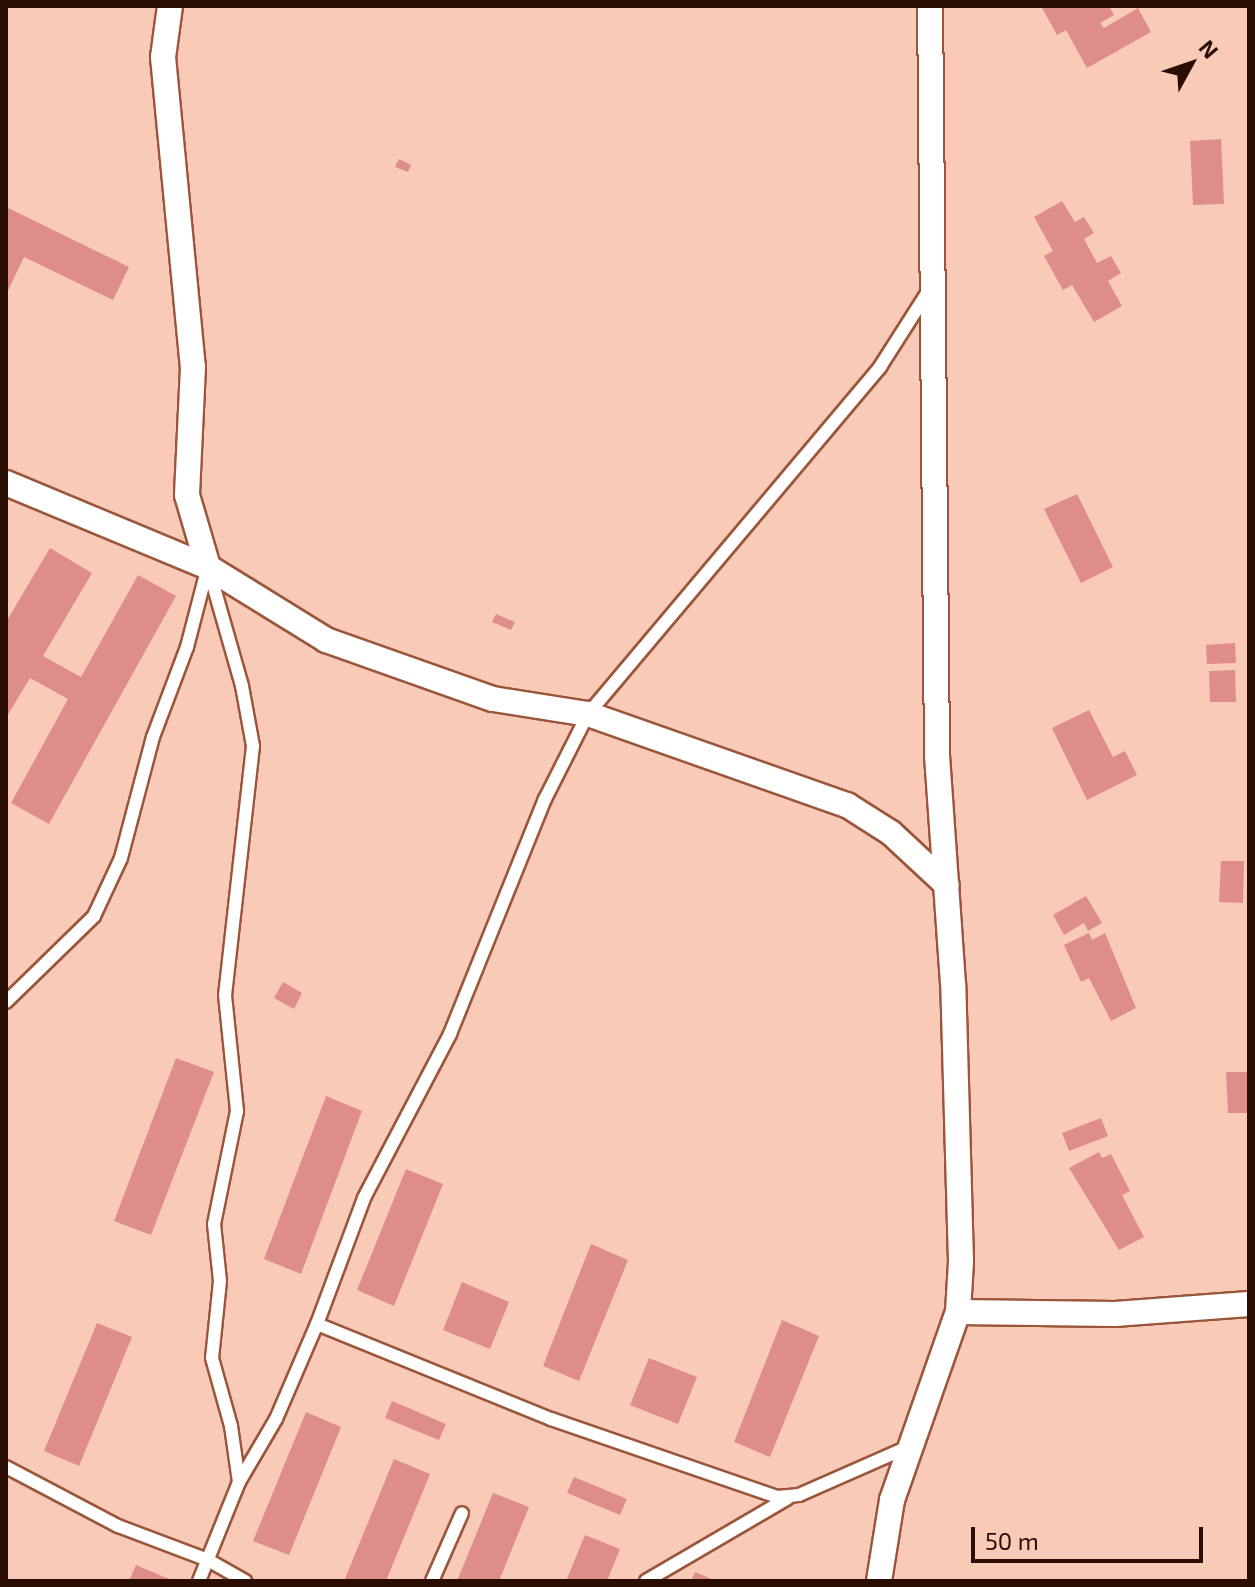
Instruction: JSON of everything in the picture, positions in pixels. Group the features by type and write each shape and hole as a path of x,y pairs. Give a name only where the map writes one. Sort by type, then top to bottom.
{"street":[{"path":"170,6 163,57 193,367 187,495 208,567"},
{"path":"879,1581 892,1500 958,1312 961,1262 947,885 937,756 930,6"},
{"path":"6,483 208,567 326,640 493,699 588,714 847,805 891,833 947,885"},
{"path":"958,1312 1115,1314 1249,1304"}],"lane":[{"path":"199,1581 239,1482 276,1419 317,1324 364,1198 450,1034 545,799 588,714 880,367 933,283"},
{"path":"6,1002 94,916 121,858 153,737 187,647 208,567"},
{"path":"208,567 242,686 253,746 225,995 237,1111 214,1224 220,1281 212,1358 231,1426 239,1482"},
{"path":"317,1324 551,1419 720,1480 788,1498"},
{"path":"646,1581 788,1498 910,1446"},
{"path":"6,1467 118,1526 208,1560 245,1581"},
{"path":"432,1581 462,1513"}],"building":[{"path":"1041,6 1109,6 1114,15 1100,23 1104,28 1138,8 1151,32 1087,68 1066,30 1057,35"},
{"path":"1221,139 1224,204 1193,205 1190,141"},
{"path":"399,159 411,165 408,172 395,167"},
{"path":"1062,201 1075,222 1084,217 1094,233 1084,239 1097,263 1111,256 1121,273 1108,281 1122,306 1094,322 1072,285 1063,290 1044,256 1053,251 1034,217"},
{"path":"6,207 129,267 113,300 24,257 6,295"},
{"path":"1077,494 1113,567 1081,583 1044,509"},
{"path":"50,548 92,573 43,656 81,677 138,575 176,596 49,824 11,803 68,699 30,678 6,718 6,622"},
{"path":"496,614 515,622 511,630 492,622"},
{"path":"1235,643 1236,663 1207,664 1206,645"},
{"path":"1235,670 1236,702 1210,702 1209,671"},
{"path":"1089,710 1113,757 1125,751 1137,775 1087,800 1052,728"},
{"path":"1221,861 1244,861 1243,903 1219,902"},
{"path":"1086,896 1102,923 1088,931 1084,923 1064,935 1053,915"},
{"path":"1089,933 1092,940 1105,933 1136,1008 1111,1021 1089,978 1081,982 1064,945"},
{"path":"283,982 302,993 294,1009 274,998"},
{"path":"176,1058 214,1072 151,1235 114,1221"},
{"path":"1226,1072 1249,1072 1249,1113 1228,1113"},
{"path":"326,1096 362,1111 301,1274 264,1259"},
{"path":"1101,1118 1108,1136 1069,1151 1062,1133"},
{"path":"1099,1152 1102,1158 1111,1154 1130,1191 1122,1195 1144,1237 1119,1250 1069,1168"},
{"path":"406,1169 443,1184 394,1306 357,1290"},
{"path":"591,1244 628,1260 579,1381 543,1366"},
{"path":"462,1282 509,1302 490,1349 443,1330"},
{"path":"782,1320 819,1336 770,1457 734,1442"},
{"path":"97,1323 132,1337 79,1466 44,1451"},
{"path":"649,1358 697,1377 678,1424 630,1405"},
{"path":"392,1401 446,1424 439,1440 385,1418"},
{"path":"306,1412 341,1427 289,1555 253,1541"},
{"path":"394,1459 430,1474 386,1581 344,1581"},
{"path":"574,1477 627,1499 620,1515 567,1493"},
{"path":"493,1493 529,1507 499,1581 457,1581"},
{"path":"585,1535 620,1549 607,1581 566,1581"},
{"path":"136,1565 174,1581 129,1581"},
{"path":"695,1572 716,1581 691,1581"}]}
